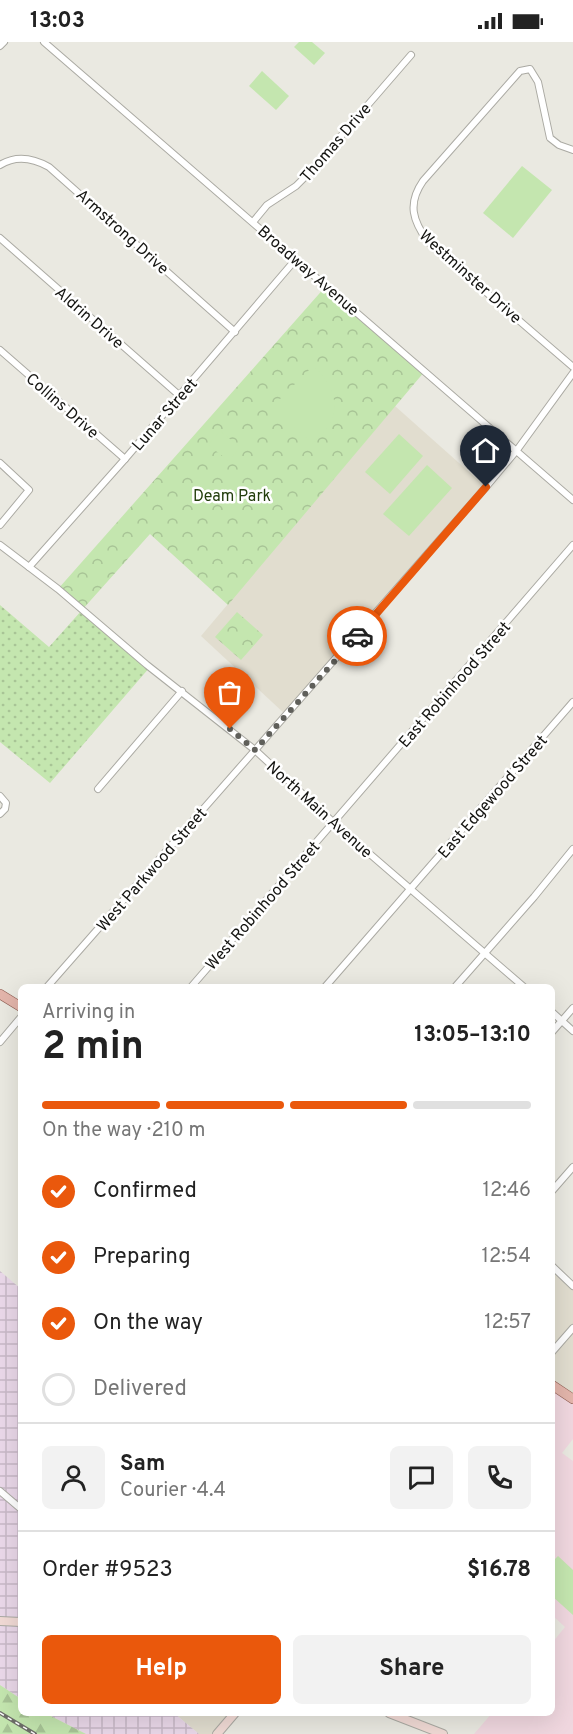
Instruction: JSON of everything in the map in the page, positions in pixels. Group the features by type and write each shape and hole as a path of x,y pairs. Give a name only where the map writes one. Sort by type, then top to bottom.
{"main road":[{"path":"0,994 18,1005"},
{"path":"555,1387 573,1399"},
{"path":"0,1621 18,1622"},
{"path":"217,1734 232,1716"},
{"path":"397,1716 443,1734"}],"street":[{"path":"0,46 4,42"},
{"name":"Broadway Avenue","path":"44,42 573,500"},
{"name":"Thomas Drive","path":"253,222 267,205 296,186 411,55"},
{"name":"Westminster Drive","path":"573,150 559,145 550,138 538,82 530,69 520,71 423,181 413,205 415,221 428,242 573,367"},
{"name":"Armstrong Drive","path":"0,165 8,160 25,158 38,160 49,166 235,332"},
{"name":"Aldrin Drive","path":"0,238 180,396"},
{"name":"Lunar Street","path":"29,567 180,396 296,259"},
{"name":"Collins Drive","path":"0,350 125,459"},
{"name":"West Parkwood Street","path":"50,984 517,450 573,373"},
{"path":"0,462 29,490 0,525"},
{"name":"North Main Avenue","path":"0,545 149,662 255,750 334,823 521,984"},
{"name":"East Robinhood Street","path":"334,823 573,545"},
{"path":"98,789 182,691"},
{"name":"East Edgewood Street","path":"328,984 573,702"},
{"path":"0,796 6,803 5,809 0,814"},
{"name":"West Robinhood Street","path":"194,984 334,823"},
{"path":"458,984 573,849"},
{"path":"555,1029 573,1008"},
{"path":"555,1015 573,1030"},
{"path":"0,1042 18,1021"},
{"path":"555,1188 573,1167"},
{"path":"555,1269 573,1286"},
{"path":"555,1349 573,1328"},
{"path":"0,1491 18,1506"}],"shaded area":[{"path":"395,406 486,487 286,715 201,636"},
{"path":"555,1269 573,1286 573,1399 555,1387"},
{"path":"0,1271 18,1286 18,1697 0,1685"},
{"path":"555,1387 573,1399 573,1439 562,1453 573,1461 573,1734 474,1734 489,1716 555,1716 555,1639 565,1627 555,1618"},
{"path":"51,1716 178,1716 199,1734 86,1734"},
{"path":"178,1716 232,1716 217,1734 199,1734"}],"green space":[{"path":"299,42 312,42 325,53 314,65 294,47"},
{"path":"262,71 289,96 276,110 249,86"},
{"path":"522,166 552,190 513,238 483,213"},
{"name":"Deam Park","path":"326,286 425,371 228,605 150,534 82,610 58,589"},
{"path":"313,366 329,385 334,409 329,425 313,444 272,407"},
{"path":"220,431 240,447 229,461 208,445"},
{"path":"399,434 423,456 390,494 365,472"},
{"path":"427,465 452,488 409,536 383,514"},
{"path":"0,605 49,647 82,610 150,667 50,783 0,742"},
{"path":"237,612 263,635 241,660 215,637"},
{"path":"558,1556 573,1570 573,1615 555,1599 555,1559"},
{"path":"0,1685 18,1697 18,1716 51,1716 86,1734 0,1734"}],"railway":[{"path":"0,1713 35,1734"}],"way so far":[{"path":"230,729 255,750 357,636"}],"route":[{"path":"357,636 486,487"}]}
